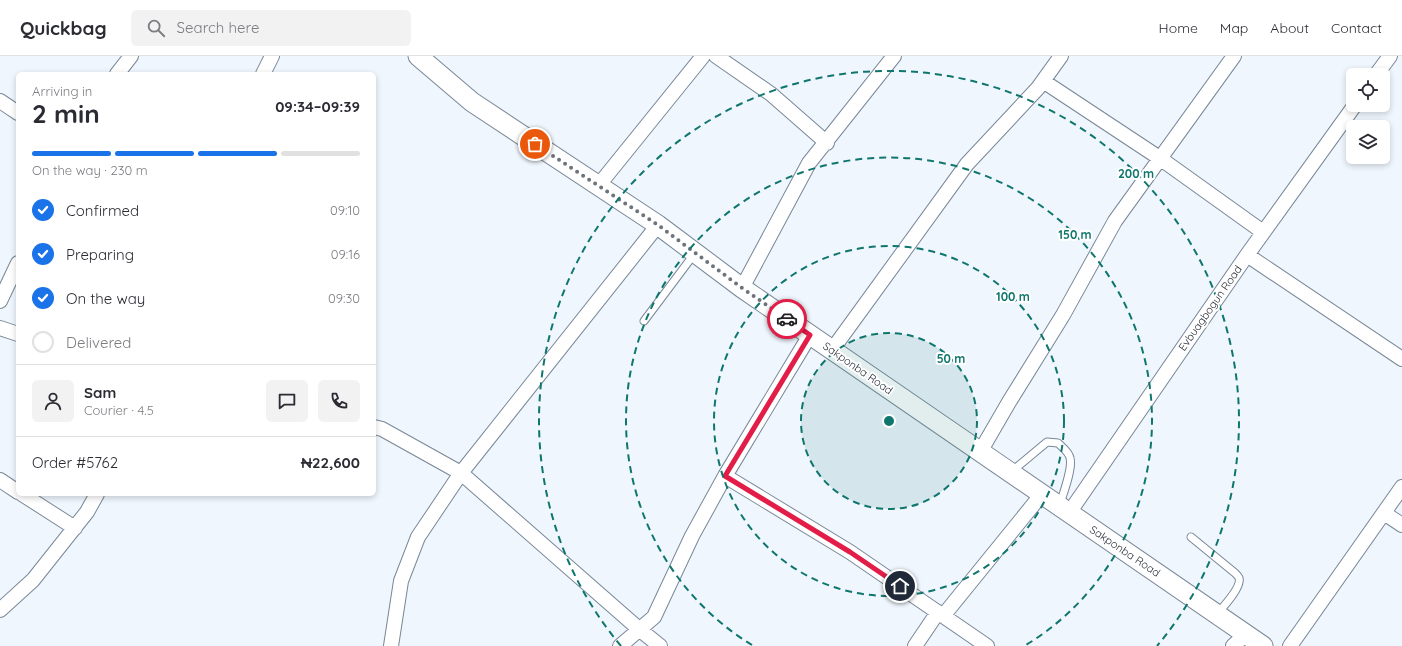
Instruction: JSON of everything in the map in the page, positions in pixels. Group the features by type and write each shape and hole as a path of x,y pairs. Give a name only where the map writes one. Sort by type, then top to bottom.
{"main road":[{"name":"Sakponba Road","path":"418,56 472,102 658,225 742,288 1217,615 1240,640 1263,646"}],"street":[{"path":"119,72 131,56"},
{"path":"264,72 272,56"},
{"path":"598,186 703,56"},
{"path":"716,56 734,61 827,142"},
{"path":"742,288 809,163 894,56"},
{"path":"832,350 967,164 1033,94 1061,56"},
{"path":"980,452 1063,315 1116,221 1234,56"},
{"path":"1381,68 1390,56"},
{"path":"1398,56 1402,59"},
{"path":"1043,81 1161,159 1264,232"},
{"path":"0,101 16,112"},
{"name":"Evbuagbogun Road","path":"1064,510 1350,112"},
{"path":"391,646 401,581 418,537 461,473 658,225"},
{"path":"1247,255 1402,359"},
{"path":"0,301 16,266"},
{"path":"0,328 16,333"},
{"path":"620,646 654,617 692,536 725,476 810,335"},
{"path":"376,428 382,429 461,473 639,630 660,646"},
{"path":"725,476 850,552 987,646"},
{"path":"0,480 16,491"},
{"path":"1290,646 1402,487"},
{"path":"915,646 1042,494"},
{"path":"25,496 75,528"},
{"path":"0,610 34,580 87,512 96,496"},
{"path":"1384,513 1402,525"}],"lane":[{"path":"644,320 695,253"},
{"path":"1010,472 1047,442 1058,443 1067,452 1070,458 1064,510"},
{"path":"1190,537 1235,573 1239,578 1240,583 1237,589 1217,615"}],"way so far":[{"path":"535,144 658,225 742,288 787,319"}],"route":[{"path":"787,319 810,335 725,476 850,552 900,586"}]}
